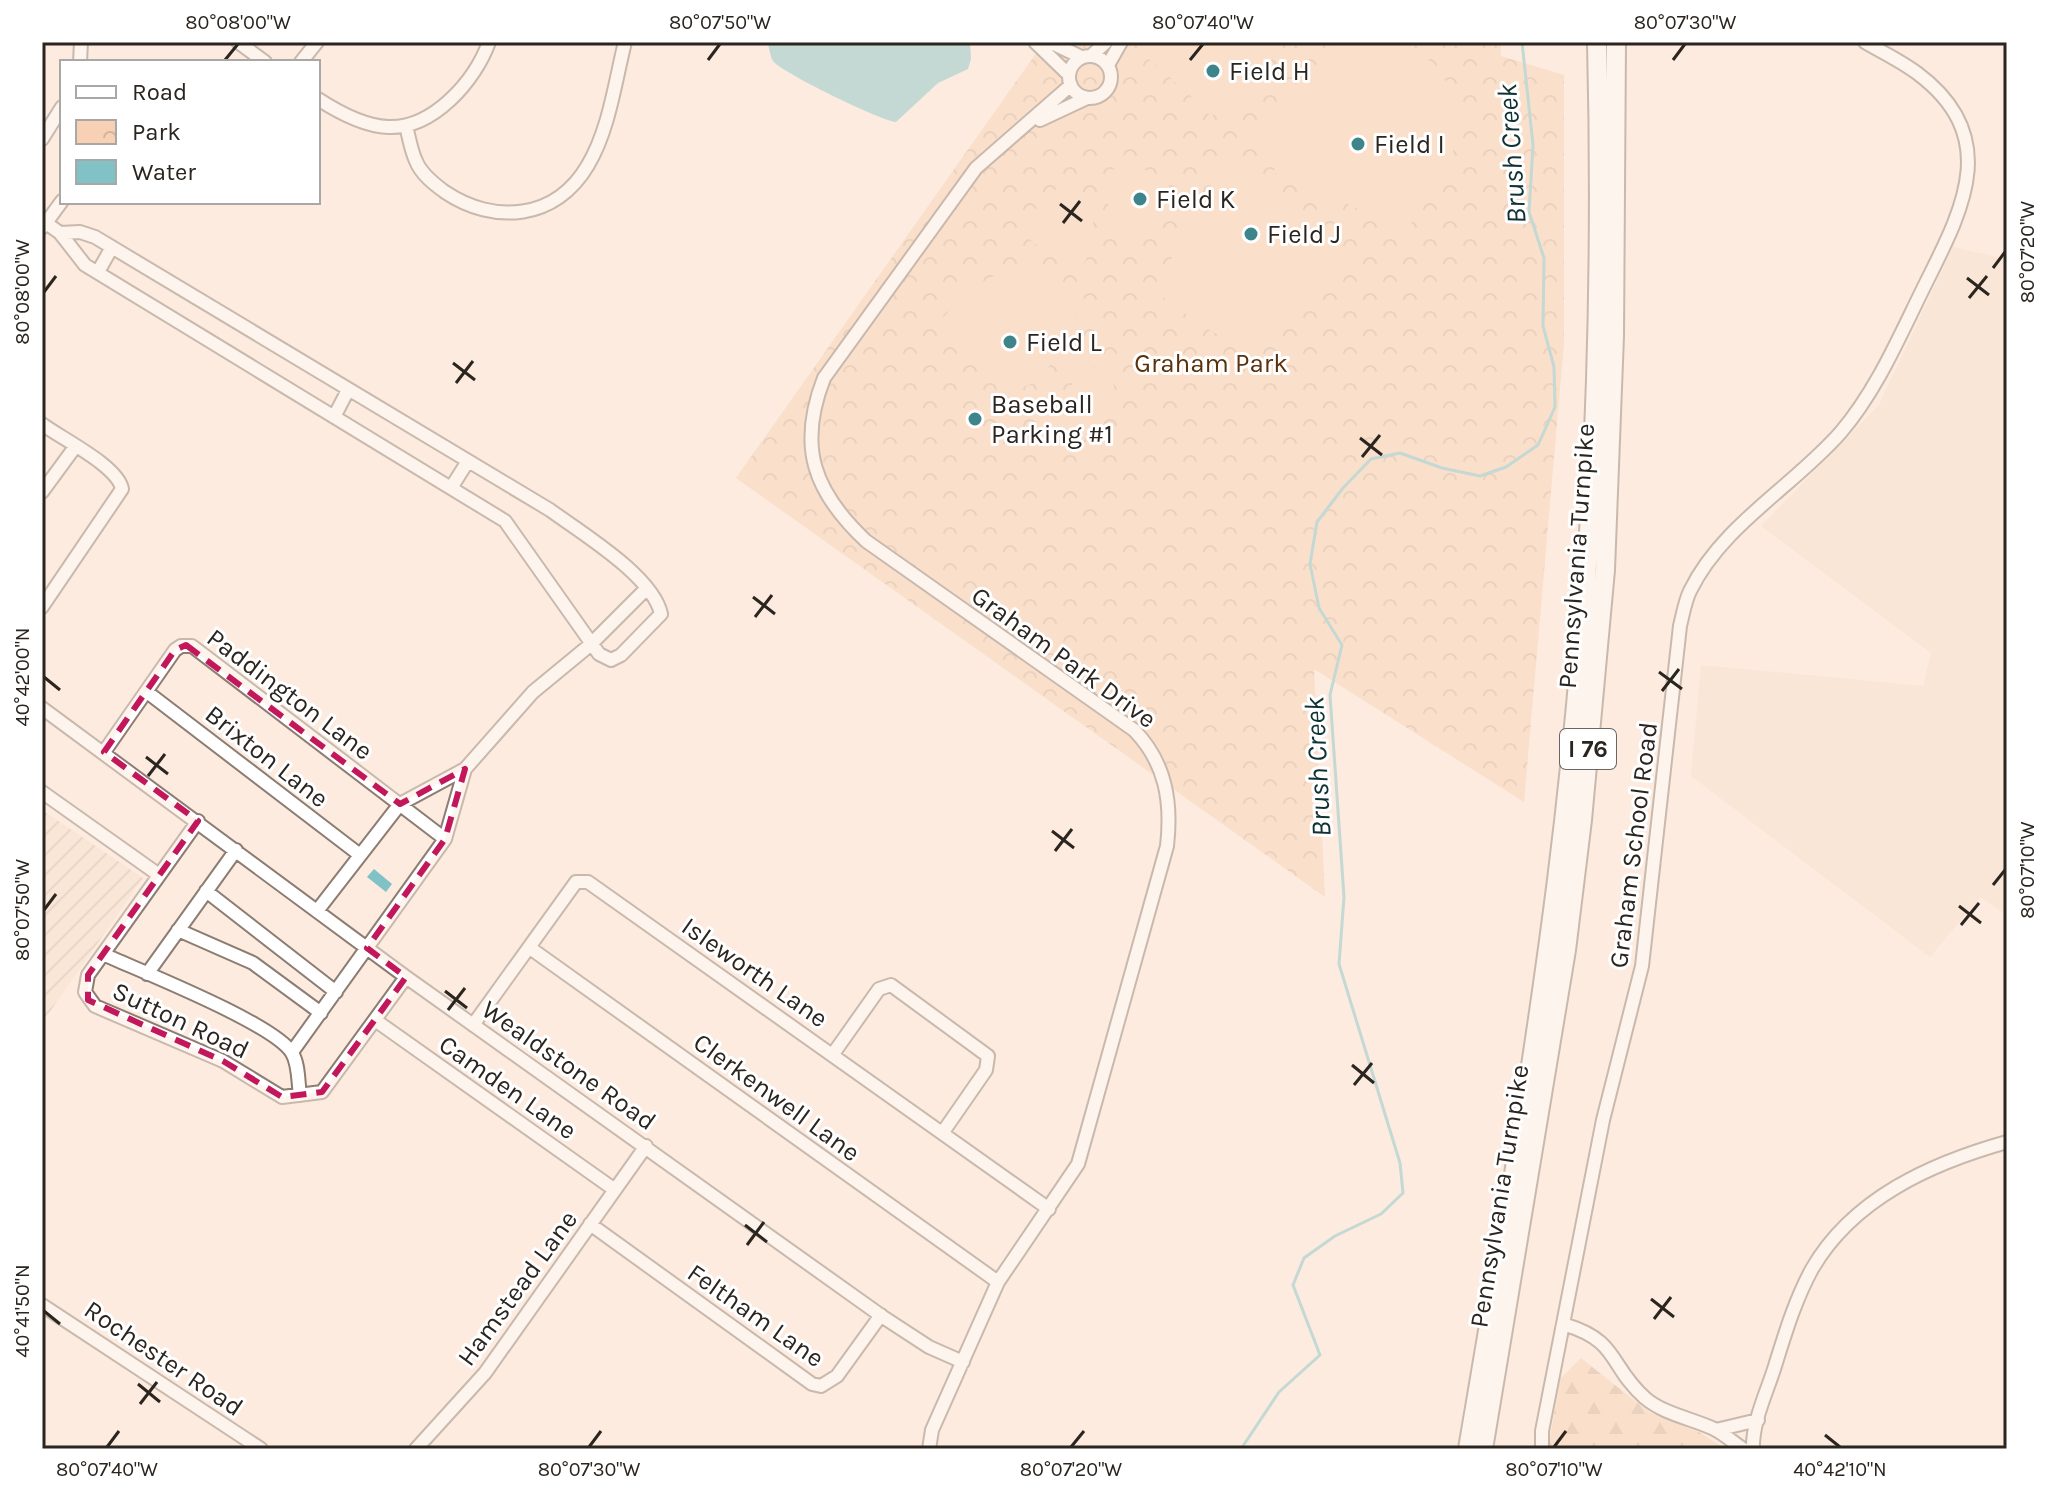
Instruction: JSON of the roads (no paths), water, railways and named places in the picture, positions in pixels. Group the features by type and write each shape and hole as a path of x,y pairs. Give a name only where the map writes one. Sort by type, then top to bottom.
{"highway":[{"name":"Pennsylvania Turnpike","path":"1468,1449 1519,1143 1557,877 1583,605 1596,388 1597,42"},
{"name":"Pennsylvania Turnpike","path":"1483,1449 1563,965 1582,820 1605,570 1615,321 1616,42"}],"street":[{"path":"238,42 262,60"},
{"path":"303,60 317,42"},
{"path":"320,100 370,124 406,126 443,106 470,77 489,42"},
{"path":"406,126 416,162 431,182 456,199 494,214 541,207 575,182 588,165 625,42"},
{"path":"1035,42 1087,98"},
{"path":"1050,42 1108,65"},
{"name":"Graham Park Drive","path":"1026,127 1070,80 1086,56 1106,42"},
{"name":"Graham Park Drive","path":"929,1449 932,1430 998,1282 1078,1164 1167,846 1171,812 1164,778 1149,745 1134,730 866,541 837,514 820,484 810,445 812,415 824,378 961,187 997,148 1026,127 1087,98 1099,96 1108,88 1112,77 1108,65 1121,42"},
{"name":"Graham School Road","path":"1542,1449 1546,1409 1566,1325 1603,1120 1642,966 1680,626 1690,591 1708,563 1739,529 1840,433 1869,395 1957,220 1968,185 1967,146 1945,100 1916,72 1865,42"},
{"path":"42,139 60,110"},
{"path":"60,203 43,224 60,233 85,265 505,521 590,645 611,660 621,655 661,614 658,600 613,556 562,519 112,247 80,232 60,233"},
{"path":"98,272 112,247"},
{"path":"217,344 232,320"},
{"path":"334,417 348,390"},
{"path":"42,443 46,427 121,478 122,489 42,607"},
{"path":"42,492 75,447"},
{"path":"451,488 468,461"},
{"path":"317,911 400,804 465,769 533,692 590,645 646,589"},
{"name":"Paddington Lane","path":"104,752 175,650 181,646 192,646 400,804"},
{"name":"Brixton Lane","path":"147,692 360,855"},
{"name":"Wealdstone Road","path":"42,708 406,977 881,1315 929,1347 963,1362"},
{"path":"292,1052 445,839 465,769"},
{"path":"42,792 159,875"},
{"path":"400,804 445,839"},
{"name":"Sutton Road","path":"198,821 103,954 86,983 85,992 95,1006 223,1061 282,1097 300,1095"},
{"path":"147,974 236,850"},
{"name":"Isleworth Lane","path":"473,1025 576,882 588,882 1049,1209"},
{"path":"206,891 336,992"},
{"path":"178,930 253,963 321,1013"},
{"name":"Clerkenwell Lane","path":"530,948 998,1282"},
{"path":"103,954 240,1015 292,1052 300,1095 322,1092 406,977"},
{"path":"833,1054 879,989 891,985 988,1056 986,1070 943,1132"},
{"name":"Camden Lane","path":"375,1020 615,1190"},
{"path":"1753,1449 1758,1420 1796,1305 1813,1267 1837,1237 1880,1197 1923,1171 2007,1142"},
{"name":"Hamstead Lane","path":"416,1449 485,1373 646,1146"},
{"name":"Feltham Lane","path":"590,1224 812,1384 821,1386 837,1376 881,1315"},
{"name":"Rochester Road","path":"42,1305 261,1449"},
{"path":"1566,1325 1598,1337 1608,1346 1634,1387 1655,1406 1716,1430 1743,1449"},
{"path":"1716,1430 1758,1420"}],"water":[{"path":"768,42 970,42 971,59 968,69 938,83 896,122 852,105 779,66 772,59"},
{"path":"374,869 392,884 386,892 367,877"}],"waterway":[{"name":"Brush Creek","path":"1241,1449 1279,1392 1320,1355 1293,1285 1304,1258 1335,1236 1381,1214 1403,1193 1400,1163 1339,964 1344,897 1330,695 1342,645 1319,608 1310,564 1317,522 1371,459 1400,453 1442,468 1480,476 1506,467 1538,445 1555,407 1554,367 1543,326 1544,258 1529,212 1533,145 1522,42"}],"place":[{"name":"Field H","path":"1213,71"},
{"name":"Field I","path":"1358,144"},
{"name":"Field K","path":"1140,199"},
{"name":"Field J","path":"1251,234"},
{"name":"Field L","path":"1010,342"},
{"name":"Baseball Parking #1","path":"975,419"}],"park label":[{"name":"Graham Park","path":"1211,363"}]}
